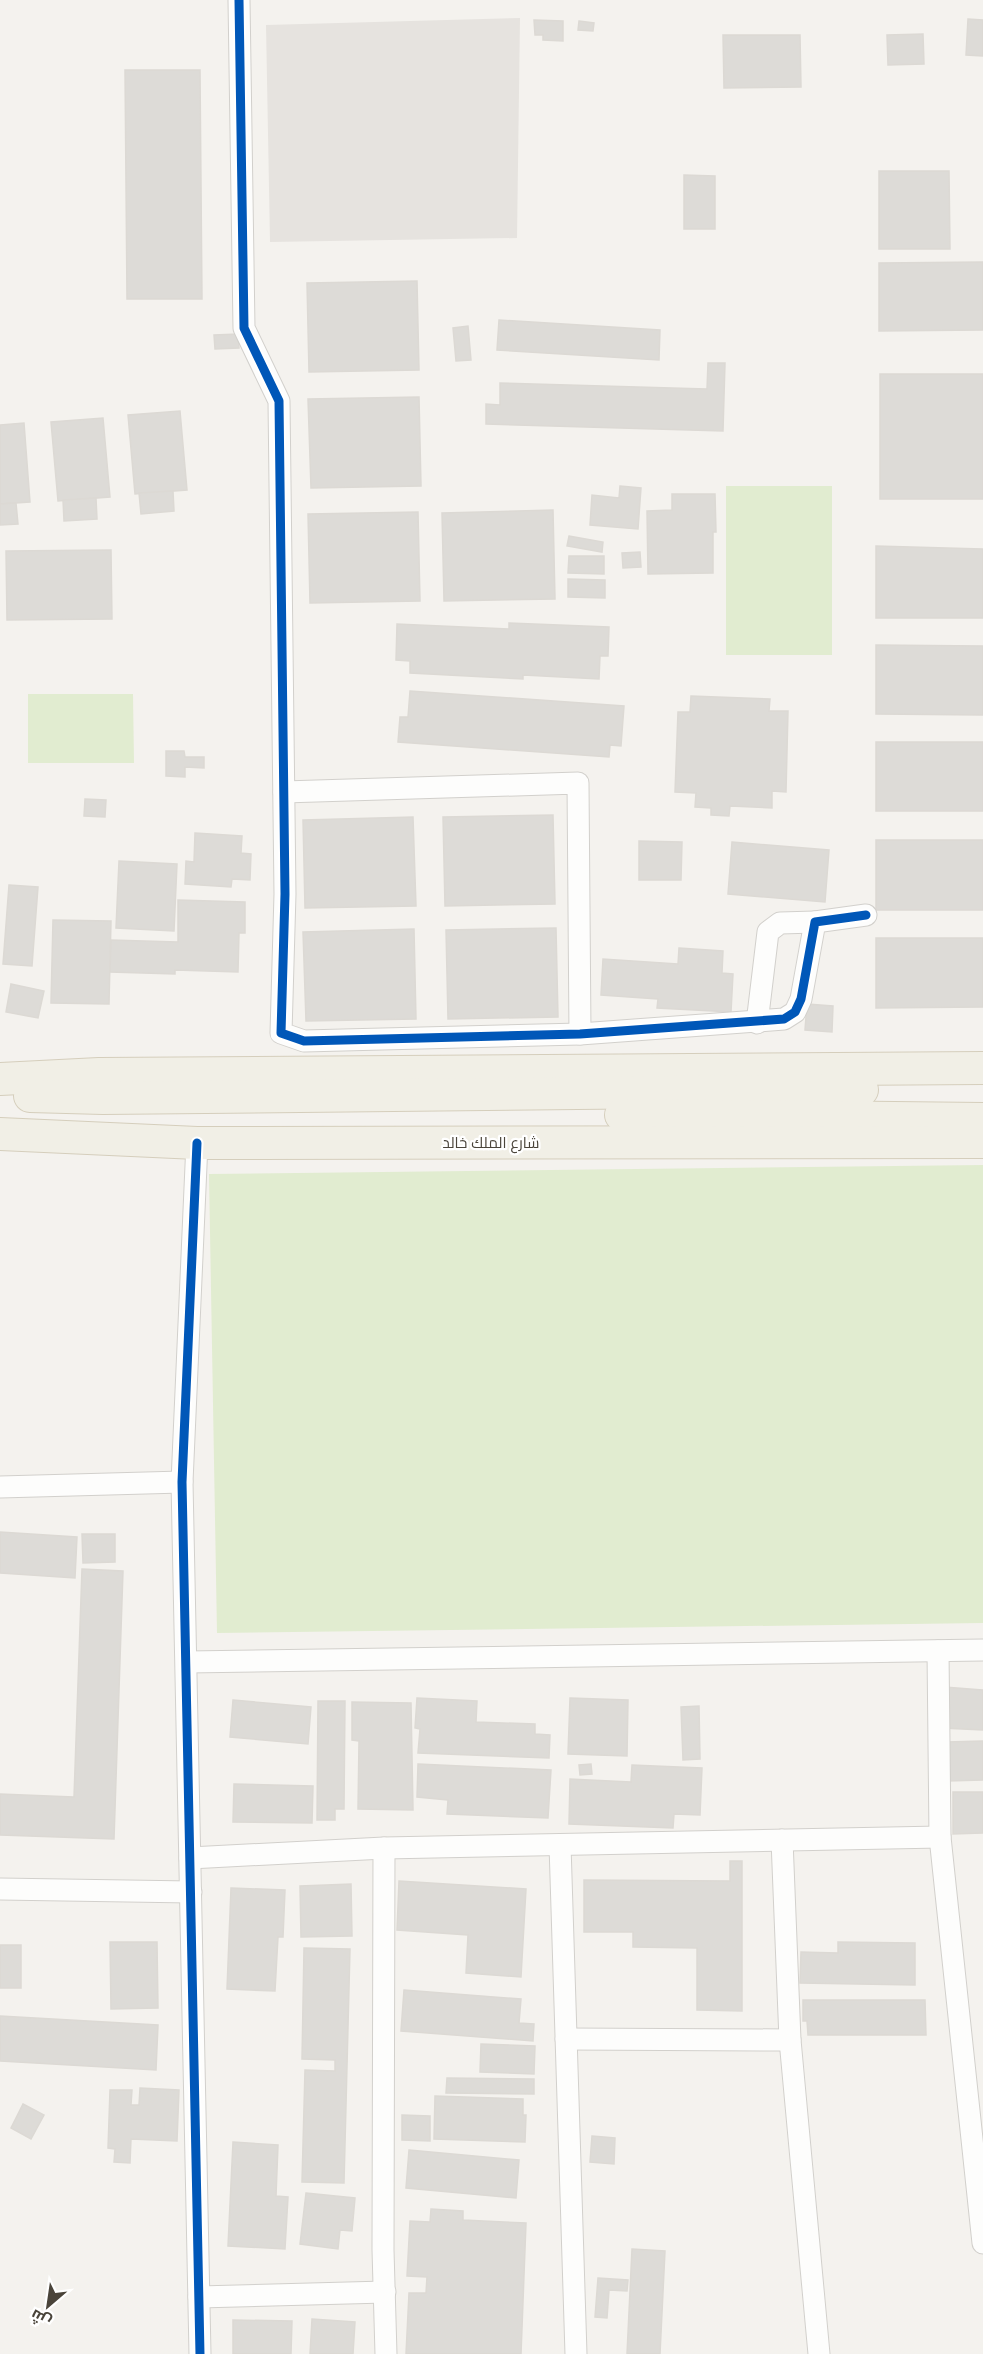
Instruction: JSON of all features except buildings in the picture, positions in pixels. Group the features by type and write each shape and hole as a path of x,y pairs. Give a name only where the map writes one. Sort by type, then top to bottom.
{"main road":[{"path":"0,1079 111,1073 983,1068"},
{"path":"0,1121 983,1089"},
{"path":"0,1095 556,1104 983,1119"},
{"name":"شارع الملك خالد","path":"0,1134 197,1143 983,1142"}],"street":[{"path":"239,0 244,328 279,401 285,894 281,1033 304,1041 580,1034 757,1023 784,1019 795,1012 801,999 815,922"},
{"path":"284,792 578,783 580,1034"},
{"path":"757,1023 768,932 780,923 815,922 866,915"},
{"path":"197,1143 182,1482 200,2354"},
{"path":"0,1487 182,1482"},
{"path":"187,1662 983,1650"},
{"path":"938,1651 940,1836 980,2191 983,2243"},
{"path":"190,1858 384,1848 940,1836"},
{"path":"782,1840 790,2040 819,2354"},
{"path":"560,1845 576,2354"},
{"path":"384,1848 383,2250 387,2354"},
{"path":"0,1889 191,1892"},
{"path":"566,2039 790,2040"},
{"path":"199,2297 385,2292"}],"green space":[{"path":"726,486 832,486 832,655 726,655"},
{"path":"28,694 133,694 134,763 28,763"},
{"path":"983,1165 983,1623 217,1633 209,1174"}],"shaded area":[{"path":"520,18 517,238 270,242 266,25"}],"cycle path":[{"path":"239,0 244,328 279,401 285,894 281,1033 304,1041 580,1034 784,1019 795,1012 801,999 815,922 866,915"},
{"path":"197,1143 182,1482 200,2354"}]}
